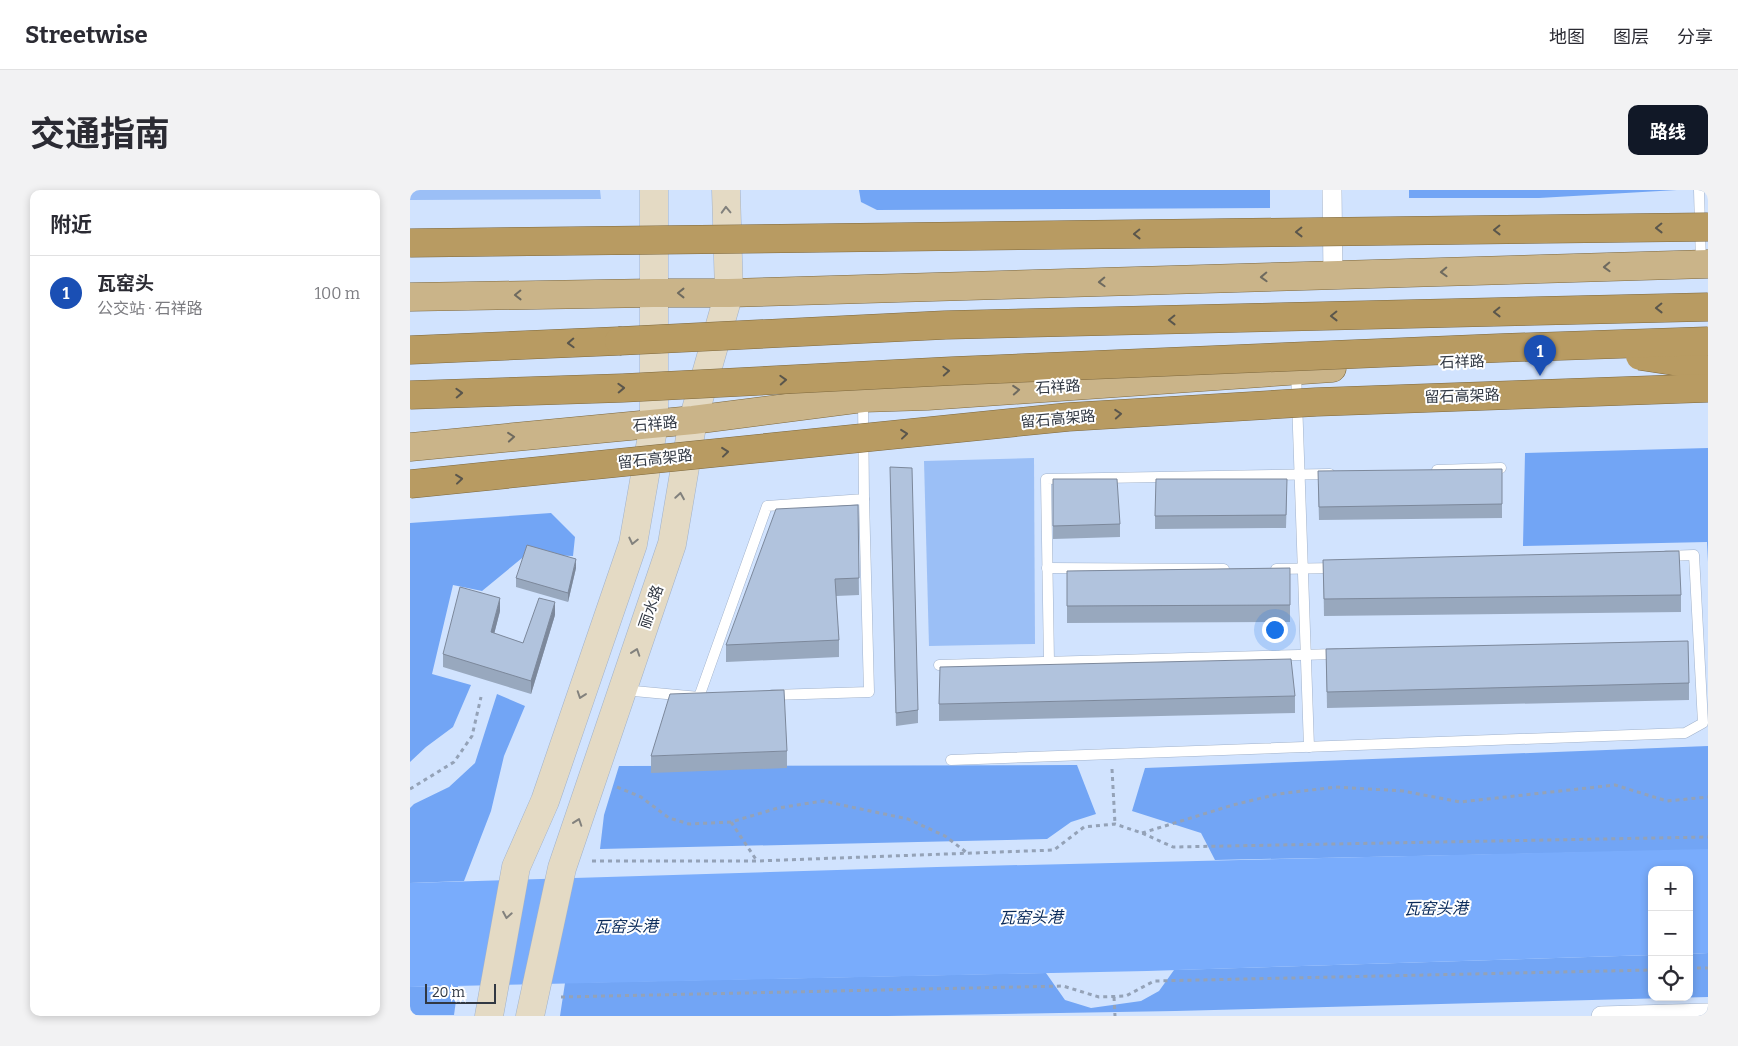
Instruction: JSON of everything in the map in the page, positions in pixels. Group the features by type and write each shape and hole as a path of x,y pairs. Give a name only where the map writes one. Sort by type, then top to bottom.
{"highway":[{"path":"410,243 1708,227"},
{"path":"416,349 945,325 1708,307"},
{"path":"410,395 623,388 952,371 1499,348 1708,342"},
{"path":"1499,348 1608,351 1686,363 1708,370"},
{"name":"留石高架路","path":"410,484 1068,417 1316,402 1708,388"}],"main road":[{"path":"490,1007 516,867 545,801 632,544 654,424 654,190"},
{"name":"丽水路","path":"532,1002 563,864 672,544 693,420 729,293 726,190"},
{"path":"410,297 729,293 1705,264"},
{"name":"石祥路","path":"410,447 693,420 862,398 937,395 1296,370 1708,352"}],"street":[{"path":"1332,190 1333,275"},
{"path":"1602,1016 1708,1013"}],"lane":[{"path":"1700,190 1705,264"},
{"path":"1296,370 1309,747"},
{"path":"765,695 869,692 862,398"},
{"path":"1424,471 1501,468"},
{"path":"1049,662 1046,479 1338,474"},
{"path":"623,690 703,697 767,506 864,499"},
{"path":"951,760 1685,733 1703,724 1693,642 1694,555 1654,557"},
{"path":"1047,568 1234,569"},
{"path":"1263,569 1342,568"},
{"path":"939,665 1345,654"}],"path":[{"path":"410,789 454,762 472,736 481,697"},
{"path":"1112,754 1114,824"},
{"path":"593,777 642,797 669,818 689,824 731,822 778,808 823,801 908,819 946,836 966,852"},
{"path":"1142,833 1233,805 1278,794 1336,787 1403,791 1460,802 1615,785 1667,801 1708,797"},
{"path":"731,822 757,861"},
{"path":"563,864 757,861 1054,850 1084,828 1114,824 1142,833 1173,847 1708,837"},
{"path":"1693,968 1708,968"},
{"path":"532,1002 1063,986 1099,997 1126,996 1154,981 1648,970"},
{"path":"1114,996 1115,1016"}],"shaded area":[{"path":"410,190 600,190 601,199 410,200"},
{"path":"859,190 1270,190 1270,208 877,210 861,202"},
{"path":"1409,190 1677,190 1539,198 1409,198"},
{"path":"1708,448 1708,562 1707,542 1523,546 1525,453"},
{"path":"1034,458 1035,644 929,646 924,461"},
{"path":"551,513 575,537 573,556 527,554 482,591 453,585 432,674 471,685 453,727 426,747 410,762 410,523"},
{"path":"497,694 525,706 504,756 491,811 464,881 410,883 410,808 414,804 449,787 475,763"},
{"path":"1708,746 1708,850 1215,860 1201,833 1132,811 1145,768"},
{"path":"1077,765 1096,814 1071,822 1047,839 600,849 604,815 619,766"},
{"path":"1708,953 1708,997 1693,997 1693,954"},
{"path":"1648,955 1648,999 1175,1011 888,1016 560,1016 565,983 1046,973 1065,1000 1091,1008 1141,1001 1159,991 1174,970"},
{"path":"458,986 454,1015 410,1015 410,987"}],"water":[{"name":"瓦窑头港","path":"1708,849 1708,953 1693,954 1693,866 1648,866 1648,955 1147,971 410,987 410,883 937,867"}],"building":[{"path":"890,467 912,468 918,710 896,713"},
{"path":"1502,469 1502,504 1319,507 1318,471"},
{"path":"1053,479 1117,479 1120,524 1053,526"},
{"path":"1156,479 1287,479 1286,515 1155,516"},
{"path":"858,505 859,578 835,579 839,640 726,645 776,509"},
{"path":"527,545 576,559 568,593 516,578"},
{"path":"1679,551 1681,595 1324,599 1323,560"},
{"path":"1290,568 1290,605 1067,606 1067,571"},
{"path":"460,587 500,598 491,632 523,643 539,598 555,602 531,681 443,654"},
{"path":"1688,641 1689,683 1327,692 1326,649"},
{"path":"1291,659 1295,696 939,704 940,667"},
{"path":"784,690 787,751 651,756 670,694"}],"place":[{"name":"瓦窑头","path":"1540,376"}]}
